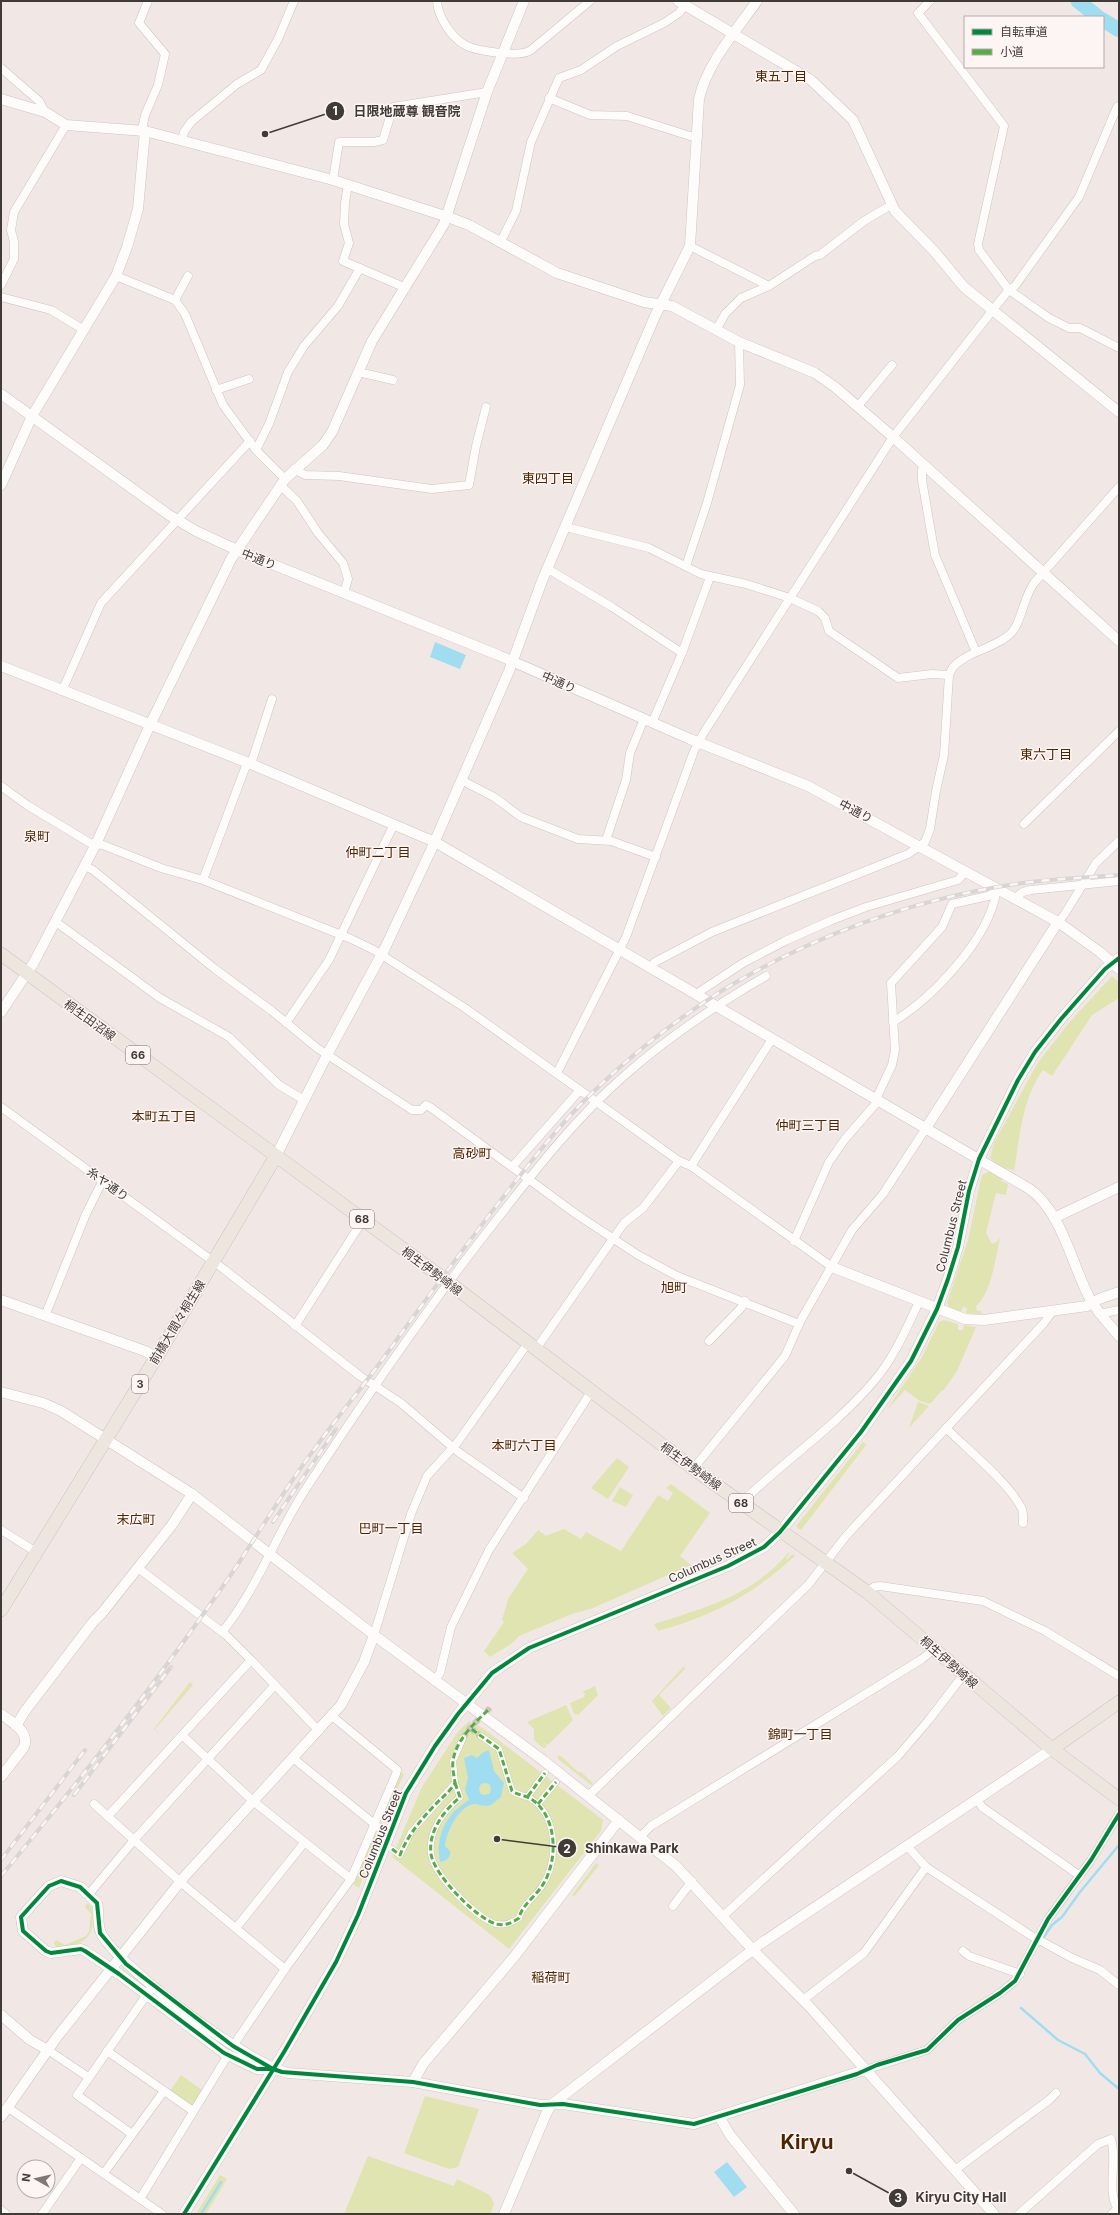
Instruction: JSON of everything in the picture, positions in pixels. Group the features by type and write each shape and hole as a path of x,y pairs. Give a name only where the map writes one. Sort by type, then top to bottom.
{"main road":[{"name":"桐生田沼線","path":"1,954 276,1156"},
{"name":"桐生伊勢崎線","path":"276,1156 448,1282 693,1468 780,1532 866,1592 1052,1750 1119,1799"},
{"name":"前橋大間々桐生線","path":"1,1610 156,1357 276,1156"},
{"path":"1052,1750 1119,1702"}],"street":[{"path":"1,485 32,416 116,276 127,247 138,209 145,115 158,85 165,54 138,23 148,1"},
{"path":"182,140 184,132 191,122 212,107 237,84 261,70 278,39 294,1"},
{"path":"437,1 442,19 459,41 470,47 502,54 528,52 590,1"},
{"path":"1,1012 27,974 85,866 150,725 236,550 283,482 294,469 323,445 332,432 377,331 406,288 448,216 487,92 524,1"},
{"path":"276,1156 327,1055 382,954 435,842 512,661 548,569 661,305 690,246 698,136 699,99 702,87 707,76 757,1"},
{"path":"930,1 918,13 1004,126 978,244 979,250 1009,290 1061,325 1069,328 1080,328 1119,348"},
{"path":"500,242 516,211 531,142 559,78 562,75 581,70 617,46 664,23 682,3 811,80 853,120 891,205 964,287 1119,412"},
{"path":"1,68 39,101 45,112"},
{"path":"333,180 339,142 374,142 383,140 393,107 487,92"},
{"path":"549,98 590,115 627,116 698,136"},
{"path":"1,99 45,112 66,125 144,131 182,140 348,184 448,216 469,225 560,274 644,302 672,306 739,342 815,373 858,406 1119,641"},
{"path":"557,1073 621,949 698,743 893,437 1009,290 1015,286 1079,197 1117,108"},
{"path":"1,284 14,259 14,242 11,230 14,212 66,125"},
{"path":"348,184 344,224 349,243 343,261 406,288"},
{"path":"716,330 725,314 741,298 770,286 825,251 875,214 891,205"},
{"path":"690,246 770,286"},
{"path":"256,450 269,424 288,372 304,346 338,306 360,268"},
{"path":"116,276 175,300 185,314 223,405 256,450 298,500 318,533 343,563 348,579 344,593"},
{"path":"175,300 188,276"},
{"path":"1,297 51,310 84,330"},
{"path":"686,566 707,503 740,385 739,342"},
{"path":"858,406 892,365"},
{"path":"358,372 393,380"},
{"path":"216,390 249,378"},
{"name":"中通り","path":"1,394 176,519 236,550 512,661 698,743 808,786 921,846 998,891 1015,898 1058,922 1117,963"},
{"path":"294,469 305,475 339,476 432,489 469,485 476,446 486,407"},
{"path":"62,691 101,603 176,519 250,441"},
{"path":"924,465 922,470 922,480 934,555 976,652"},
{"path":"651,967 655,962 712,932 908,854 921,846 930,829 944,755 950,675 956,663 1002,640 1013,631 1026,595 1043,572 1119,487"},
{"path":"566,527 649,548 710,577 746,584 790,598 818,611 825,618 829,631 898,678 932,674 950,675"},
{"path":"548,569 612,607 682,653"},
{"path":"606,840 626,780 630,753 648,721 682,653 710,577"},
{"path":"1,666 249,763 435,842 621,949 1006,1175 1039,1196 1054,1218 1093,1304 1119,1336"},
{"path":"203,880 249,763 272,699"},
{"path":"1024,824 1119,730"},
{"path":"461,780 494,797 522,817 578,839 600,842 606,840 656,857"},
{"path":"1,787 87,842 161,868 203,880 341,935 382,954 557,1073 679,1161 691,1166 832,1267 960,1318 977,1320 1052,1312 1093,1304 1099,1299 1119,1292"},
{"path":"286,1022 325,968 394,824"},
{"path":"693,1468 779,1364 790,1348 799,1324 855,1225 883,1194 1098,861 1119,841"},
{"path":"85,866 93,870 215,969 286,1022 327,1055 412,1110 418,1111 426,1105 612,1240 676,1276 745,1301 799,1324"},
{"path":"696,994 743,963 785,941 866,907 958,880 966,871"},
{"path":"1015,898 1023,892 1031,890 1119,881"},
{"path":"794,1241 829,1162 845,1139 877,1099 894,1059 895,1050 890,986 892,979 939,930 952,904 998,891"},
{"path":"893,1022 914,1009 970,949 982,931 998,891"},
{"path":"56,922 160,998 229,1037 279,1085 304,1100"},
{"name":"Columbus Street","path":"184,2214 273,2069 332,1968 348,1937 368,1891 404,1799 418,1771 466,1704 492,1673 529,1648 728,1566 764,1548 780,1532 861,1432 899,1380 922,1341 937,1309 958,1247 969,1191 1018,1080 1036,1052 1061,1019 1117,963"},
{"path":"222,1632 270,1554 305,1490 375,1386 448,1282 556,1145 597,1102 639,1064 716,1006 766,976"},
{"path":"691,1166 772,1039"},
{"path":"512,1167 580,1090"},
{"name":"糸ヤ通り","path":"1,1107 103,1180 213,1262 294,1326 375,1386 401,1403 454,1447 524,1498"},
{"path":"1,2117 48,2050 120,1956 180,1882 332,1716 350,1690 369,1650 411,1514 423,1483 430,1471 454,1447 624,1223 643,1208 679,1161"},
{"path":"45,1316 86,1214 103,1180"},
{"path":"1054,1218 1119,1187"},
{"path":"294,1326 363,1220"},
{"path":"1,1300 145,1351 156,1357"},
{"path":"709,1341 741,1308 745,1301"},
{"path":"741,1503 762,1481 821,1434 874,1382 896,1350 919,1302"},
{"path":"1100,1314 1119,1310"},
{"path":"588,1796 802,1590 846,1536 1044,1323 1052,1312"},
{"path":"1,1392 54,1408 192,1494 374,1635 588,1796 640,1837 692,1881 753,1950 803,2000 994,2214"},
{"path":"434,1680 440,1672 451,1627 477,1574 492,1547 591,1392"},
{"path":"946,1428 1012,1495 1021,1507 1022,1523"},
{"path":"16,1726 60,1664 138,1568 177,1517 192,1494"},
{"path":"1,1530 36,1552"},
{"path":"138,1568 222,1632 319,1731"},
{"path":"866,1592 874,1587 880,1586 977,1599 1045,1631 1119,1676"},
{"path":"640,1837 651,1826 801,1735 922,1659 934,1649"},
{"path":"108,1816 251,1660"},
{"path":"723,1916 894,1760 916,1737 964,1674"},
{"path":"89,1894 134,1840 275,1685"},
{"path":"1,1714 25,1735 25,1744 1,1777"},
{"path":"233,2046 285,1969 351,1879 397,1770 332,1716"},
{"path":"182,1735 253,1801 351,1879"},
{"path":"463,1738 453,1760 455,1783 460,1797 445,1810 439,1820 433,1837 432,1857 438,1871 457,1895 487,1919 497,1924 506,1925 519,1918 521,1911 542,1887 550,1870 553,1847 551,1827 545,1813 538,1804 528,1796 517,1794 512,1791 499,1749 480,1736"},
{"path":"504,2214 551,2105 753,1950 1052,1750"},
{"path":"293,1758 374,1824 390,1833"},
{"path":"528,1796 545,1773"},
{"path":"538,1804 556,1782"},
{"path":"392,1849 400,1855 412,1832 455,1783"},
{"path":"977,1799 982,1807 1080,1876"},
{"path":"94,1804 180,1882 285,1969"},
{"path":"273,2069 233,2046 154,1986 120,1956 100,1933 98,1906 89,1894 68,1882 61,1881 53,1883 24,1913 21,1919 21,1926 26,1934 46,1951 51,1953 81,1949 111,1969 228,2055 257,2069 273,2069 293,2074 412,2082 551,2105 563,2104 688,2124 699,2124 927,2050 958,2020 1000,1993 1020,1974 1048,1919 1080,1876 1119,1814"},
{"path":"412,2082 423,2064 514,1957 619,1820"},
{"path":"236,1928 304,1843"},
{"path":"907,1846 916,1858 926,1866 1038,1940 1072,1958 1100,1970 1119,1985"},
{"path":"803,2000 864,1953 926,1866"},
{"path":"673,1906 692,1881"},
{"path":"963,1952 969,1956 1020,1974"},
{"path":"132,2134 77,2095 88,2077 154,1986"},
{"path":"1,2015 30,2040 48,2050 88,2077"},
{"path":"107,2051 193,2111"},
{"path":"140,2199 228,2055"},
{"path":"104,2173 164,2091"},
{"path":"955,2170 1049,2100 1056,2093"},
{"path":"7,2107 162,2214"},
{"path":"720,2118 730,2135 794,2214"},
{"path":"1019,2214 1098,2144 1111,2139 1114,2155 1114,2202 1117,2211"},
{"path":"42,2214 81,2158"},
{"path":"1,2210 6,2214"}],"green space":[{"path":"1112,976 1119,982 1119,998 1092,1015 1052,1076 1043,1070 1030,1093 1020,1131 1014,1171 1007,1168 1001,1181 1008,1184 1006,1195 996,1193 986,1233 992,1244 1000,1238 995,1265 986,1293 976,1306 977,1311 981,1311 982,1314 966,1313 967,1308 963,1307 961,1312 949,1307 947,1303 968,1240 982,1175 988,1172 994,1161 990,1158 994,1143 1037,1064 1068,1024"},
{"path":"944,1320 958,1324 958,1330 963,1330 964,1325 976,1327 957,1371 943,1391 942,1390 930,1404 920,1401 905,1390 886,1411 922,1357 939,1322"},
{"path":"918,1402 929,1406 909,1428"},
{"path":"863,1442 869,1447 866,1445 801,1530 797,1528 797,1525"},
{"path":"617,1458 629,1467 608,1499 591,1488"},
{"path":"671,1484 710,1513 680,1556 691,1565 593,1608 572,1614 519,1636 510,1645 490,1657 484,1651 504,1622 502,1620 508,1599 528,1569 512,1553 526,1544 538,1530 546,1536 564,1529 581,1539 586,1532 621,1551 658,1495 668,1501 673,1493 666,1488"},
{"path":"620,1487 633,1495 626,1507 612,1501"},
{"path":"789,1552 790,1553 786,1558 787,1560 792,1554 795,1556 764,1582 732,1602 698,1618 658,1631 654,1624 692,1612 744,1590 775,1567"},
{"path":"684,1666 685,1669 659,1695 671,1708 663,1716 652,1701"},
{"path":"190,1682 193,1685 155,1729 159,1734 154,1729"},
{"path":"595,1686 598,1695 578,1715 574,1714 570,1703 584,1697 585,1693 582,1692"},
{"path":"566,1705 573,1720 548,1745 544,1743 547,1747 543,1748 534,1740 534,1729 527,1722"},
{"path":"469,1721 484,1729 603,1820 601,1831 509,1949 392,1857 422,1787 457,1733"},
{"path":"558,1755 593,1783 591,1785 558,1759"},
{"path":"401,1772 404,1774 383,1820 380,1819"},
{"path":"374,1834 378,1836 359,1888 353,1884"},
{"path":"596,1863 599,1865 574,1897 572,1895"},
{"path":"87,1903 91,1906 93,1920 91,1932 79,1943 64,1947 56,1947 54,1943 56,1940 65,1945 86,1936 89,1932 91,1914 85,1907"},
{"path":"181,2075 202,2090 194,2104 190,2105 170,2091"},
{"path":"425,2096 479,2109 458,2167 449,2169 404,2153"},
{"path":"368,2156 454,2186 457,2179 490,2195 494,2204 490,2214 344,2214"},
{"path":"220,2175 227,2179 206,2214 196,2214"}],"water":[{"path":"435,642 466,655 460,669 430,657"},
{"path":"489,1750 494,1771 504,1783 501,1797 489,1806 475,1804 469,1805 459,1814 451,1827 446,1840 445,1846 450,1851 450,1856 446,1860 440,1862 439,1843 444,1826 454,1812 469,1800 465,1790 468,1778 464,1758 472,1755 477,1758 482,1753","holes":["486,1783 490,1785 491,1790 489,1794 483,1795 480,1793 479,1788 481,1784"]},
{"path":"727,2162 747,2187 734,2197 714,2172"}],"waterway":[{"path":"1078,1 1097,16"},
{"path":"1104,21 1119,30"},
{"path":"1043,1938 1052,1925 1062,1917 1080,1892 1119,1845"},
{"path":"1021,2008 1058,2040 1085,2054 1100,2073 1119,2089"},
{"path":"201,2214 221,2182"}],"tunnel":[{"path":"463,1738 470,1728 490,1708"},
{"path":"470,1728 481,1736"}],"railway":[{"path":"1,1876 61,1803 176,1653 251,1545 302,1466 482,1225 550,1138 571,1114 623,1064 655,1038 723,990 790,953 861,924 898,911 972,892 1037,881 1119,875"},
{"path":"273,1522 336,1429"},
{"path":"74,1795 171,1667"},
{"path":"1,1860 85,1750"}],"marked path":[{"path":"392,1849 400,1855 406,1842 418,1824 453,1787 455,1783 453,1761 458,1745 467,1732 490,1708"},
{"path":"455,1783 460,1797 438,1822 432,1837 431,1854 434,1863 448,1884 467,1905 496,1924 502,1925 511,1923 519,1918 523,1909 542,1886 547,1876 553,1854 551,1830 548,1819 542,1809 534,1801 512,1791 499,1749 470,1728"},
{"path":"528,1796 545,1773"},
{"path":"538,1804 556,1782"}],"cycle path":[{"path":"184,2214 284,2052 336,1962 358,1915 406,1793 435,1746 458,1714 492,1673 529,1648 728,1566 764,1547 780,1532 861,1432 911,1361 937,1309 948,1279 958,1247 969,1191 979,1159 1018,1080 1035,1052 1061,1019 1105,969 1119,958"},
{"path":"273,2069 257,2069 224,2053 119,1974 85,1951 81,1949 51,1953 46,1951 23,1931 21,1917 49,1886 61,1881 80,1887 97,1903 100,1933 126,1964 233,2046 273,2069 282,2072 413,2082 540,2105 563,2104 694,2124 857,2074 877,2065 927,2050 958,2020 1000,1993 1015,1981 1048,1919 1091,1860 1119,1814"}],"place":[{"name":"日限地蔵尊 観音院","path":"265,134"},
{"name":"Shinkawa Park","path":"497,1839"},
{"name":"Kiryu City Hall","path":"849,2171"}],"district":[{"name":"東五丁目","path":"781,76"},
{"name":"東四丁目","path":"548,478"},
{"name":"東六丁目","path":"1046,754"},
{"name":"泉町","path":"37,836"},
{"name":"仲町二丁目","path":"378,852"},
{"name":"本町五丁目","path":"164,1116"},
{"name":"仲町三丁目","path":"808,1125"},
{"name":"高砂町","path":"472,1153"},
{"name":"旭町","path":"674,1287"},
{"name":"本町六丁目","path":"524,1445"},
{"name":"末広町","path":"136,1519"},
{"name":"巴町一丁目","path":"391,1528"},
{"name":"錦町一丁目","path":"800,1734"},
{"name":"稲荷町","path":"551,1977"},
{"name":"Kiryu","path":"807,2142"}]}
